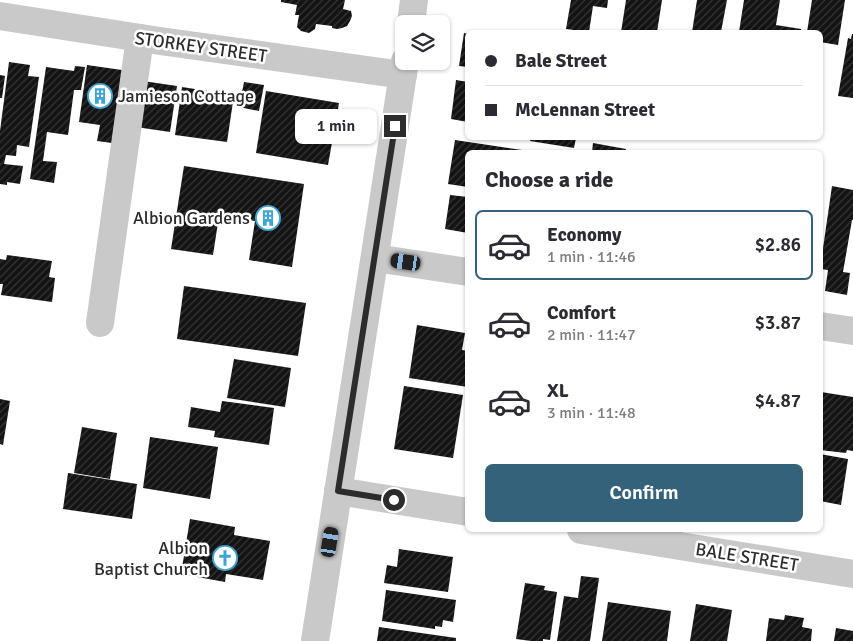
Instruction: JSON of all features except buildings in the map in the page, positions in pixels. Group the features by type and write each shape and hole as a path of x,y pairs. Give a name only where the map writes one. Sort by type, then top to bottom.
{"street":[{"path":"412,15 414,0"},
{"name":"STORKEY STREET","path":"0,16 140,38 395,67"},
{"path":"100,323 140,38"},
{"path":"315,641 404,70"},
{"path":"375,258 465,272"},
{"path":"823,326 853,331"},
{"path":"338,491 465,512"},
{"name":"BALE STREET","path":"593,532 853,574"}],"place":[{"name":"Jamieson Cottage","path":"100,96"},
{"name":"Albion Gardens","path":"268,218"},
{"name":"Albion Baptist Church","path":"225,558"}],"route":[{"path":"394,500 338,491 395,126"}]}
